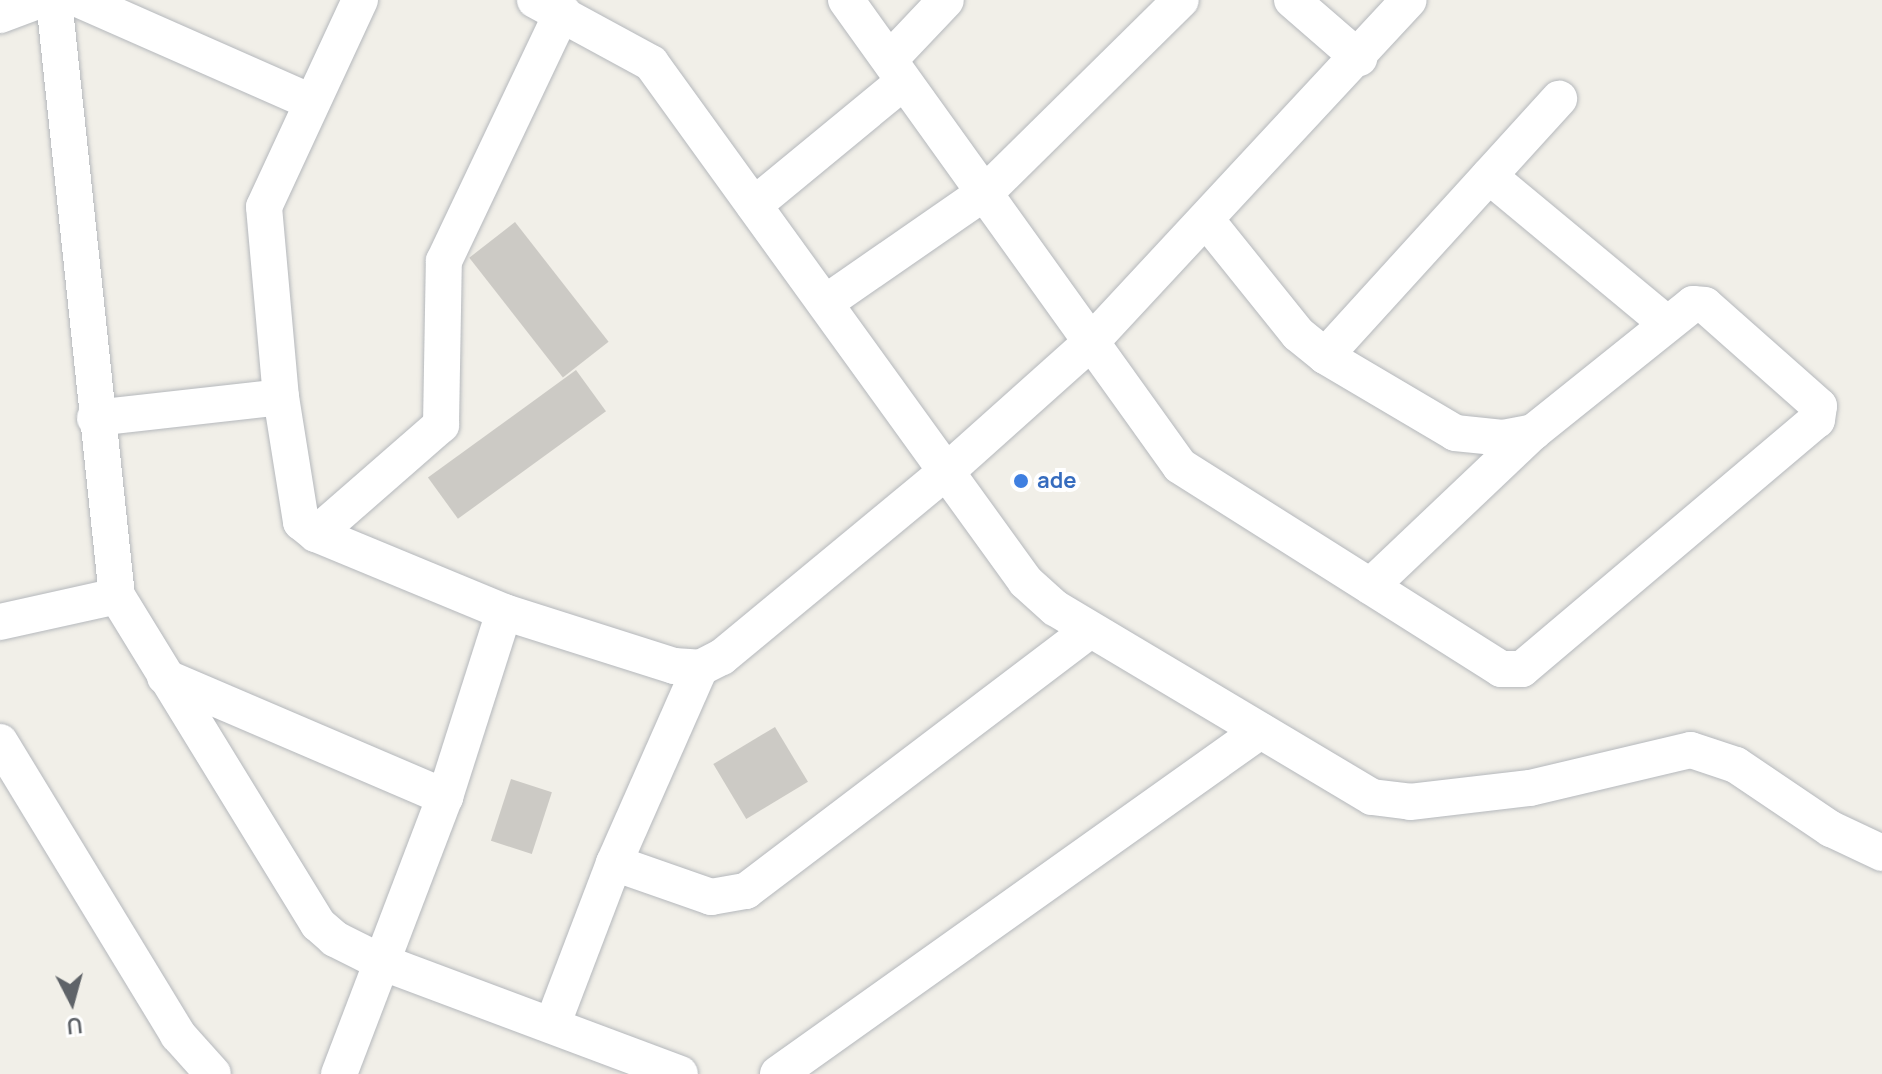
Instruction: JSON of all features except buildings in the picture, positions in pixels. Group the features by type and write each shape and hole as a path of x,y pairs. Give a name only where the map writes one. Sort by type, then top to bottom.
{"street":[{"path":"0,15 40,0"},
{"path":"54,0 95,418 117,596 318,924 335,939 381,962 553,1023 680,1074"},
{"path":"80,0 311,102"},
{"path":"360,0 264,207 281,397 295,506 301,522 316,534 504,612 674,666 700,668 722,657 947,471 1090,343 1208,222 1409,0"},
{"path":"846,0 987,191 1090,343 1180,466 1501,669 1516,672 1820,416 1819,406 1705,305 1693,304 1533,432 1371,586"},
{"path":"754,205 896,70 946,0"},
{"path":"825,303 987,191 1181,0"},
{"path":"1292,0 1359,58"},
{"path":"316,534 441,425 444,261 549,6 644,55 1038,596 1090,630 1372,797 1410,802 1564,783 1670,753 1716,754 1831,829 1882,853"},
{"path":"1325,356 1559,99"},
{"path":"1489,176 1666,323"},
{"path":"1208,222 1298,334 1325,356 1455,433 1503,438 1533,432"},
{"path":"95,418 281,397"},
{"path":"0,622 117,596"},
{"path":"339,1074 445,797 504,612"},
{"path":"614,863 711,897 746,891 1090,630"},
{"path":"553,1023 614,863 700,668"},
{"path":"165,677 445,797"},
{"path":"778,1074 1260,731"},
{"path":"0,742 178,1035 213,1074"}],"place":[{"name":"ade","path":"1021,481"}]}
